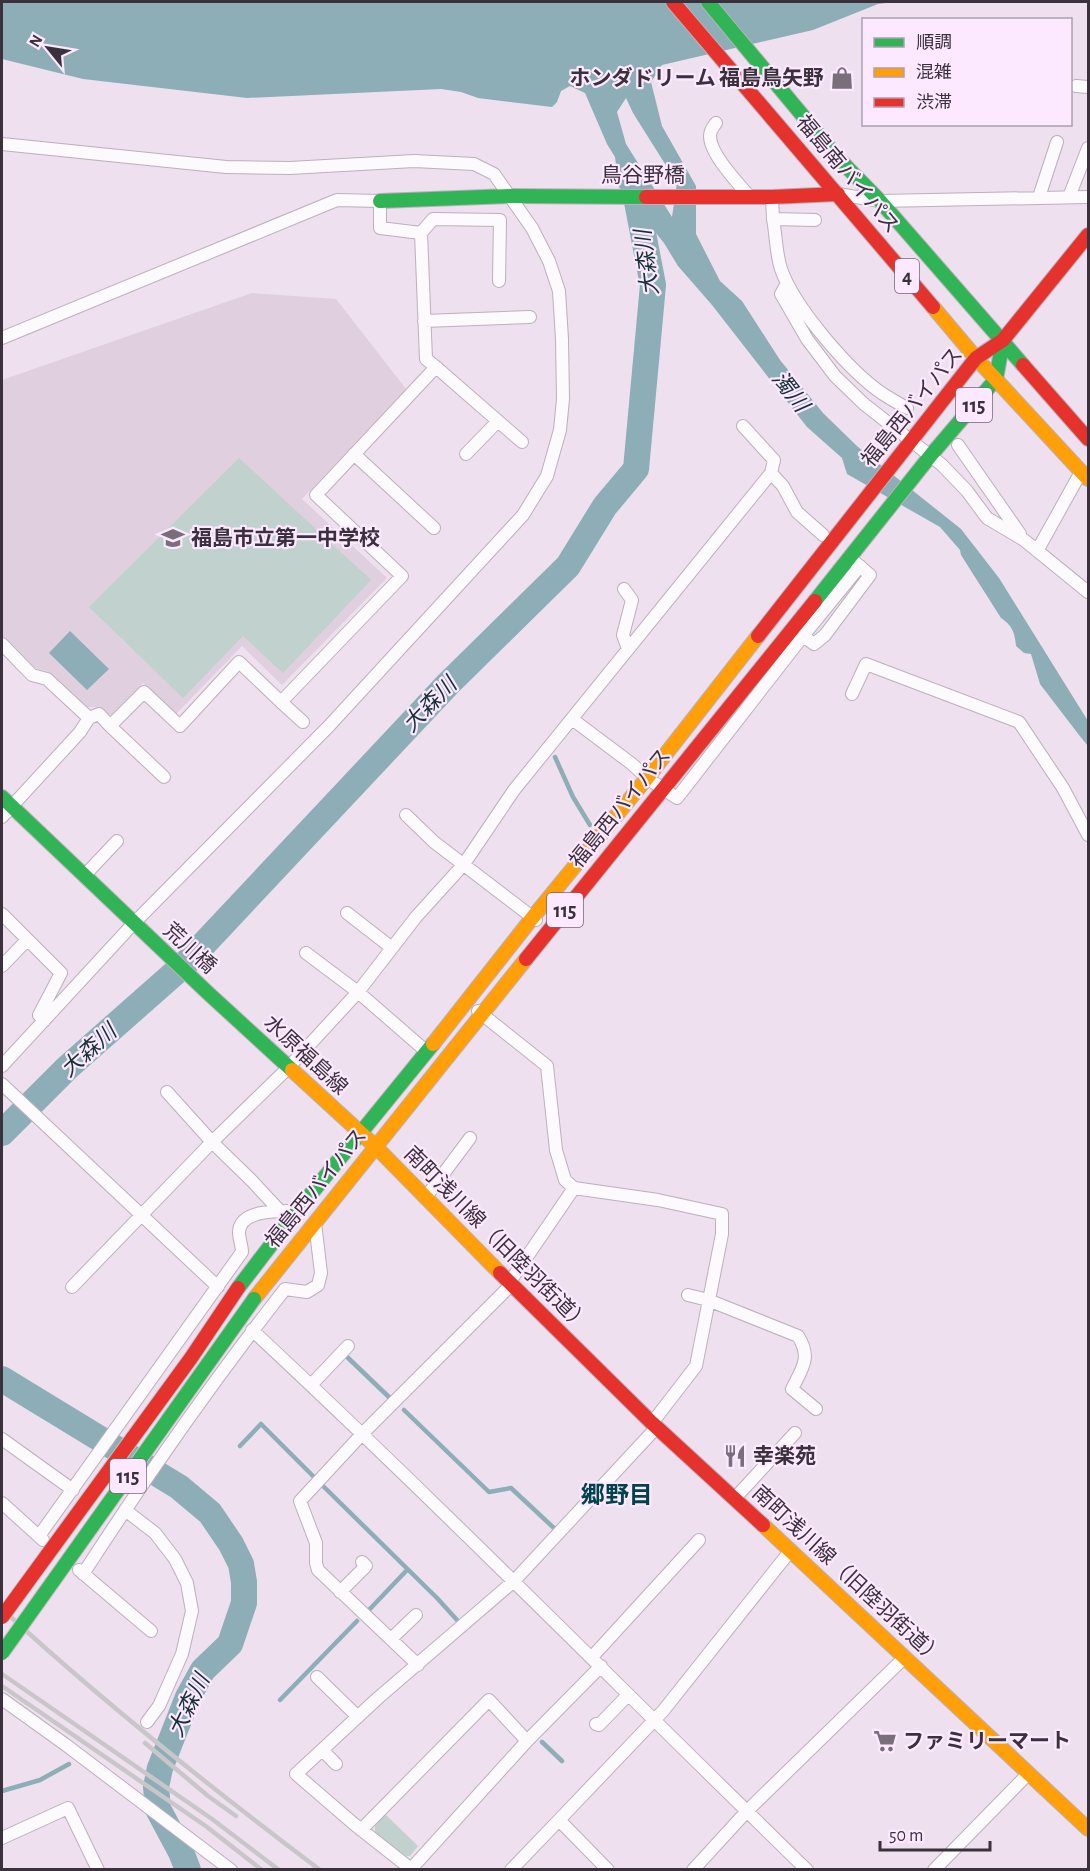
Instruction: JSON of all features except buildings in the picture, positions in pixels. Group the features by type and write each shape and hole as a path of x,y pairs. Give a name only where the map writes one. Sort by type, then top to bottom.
{"main road":[{"name":"福島南バイパス","path":"673,2 976,358 1085,476"},
{"name":"福島南バイパス","path":"708,2 838,158 880,201 1089,439"},
{"name":"鳥谷野橋","path":"380,201 510,196 772,197 838,194"},
{"path":"1003,340 1089,235"},
{"name":"福島西バイパス","path":"2,1617 184,1367 238,1288 297,1211 647,778 976,358 1003,340"},
{"name":"福島西バイパス","path":"2,1653 255,1299 662,789 928,459 996,379 1003,340"},
{"name":"荒川橋","path":"7,802 208,993"},
{"name":"水原福島線","path":"208,993 376,1147"},
{"name":"南町浅川線（旧陸羽街道）","path":"376,1147 510,1284 655,1425 1089,1829"}],"street":[{"path":"716,123 711,129 710,137 718,159 748,196"},
{"path":"1039,197 1057,142"},
{"path":"2,144 226,167 290,168 414,161 474,164 494,174 532,228 549,261 559,291 563,399 560,430 547,476 523,515 139,928 44,1020 2,1066"},
{"path":"1069,197 1089,148"},
{"path":"838,194 880,201 1089,197"},
{"path":"772,197 780,267 805,313 861,376 882,394 907,408"},
{"path":"2,338 337,200 380,201 380,228 421,232"},
{"path":"499,281 500,220 433,219 421,232 426,359 522,442"},
{"path":"773,219 815,220"},
{"path":"787,283 781,294 807,339 836,375 864,404 967,491 987,518 1024,540 1089,592"},
{"path":"424,321 530,317"},
{"path":"281,702 402,576 316,495 436,367"},
{"path":"466,454 498,421"},
{"path":"72,1287 212,1142 289,1067 358,992 416,917 464,864 514,790 771,474 774,460 743,426"},
{"path":"958,445 1024,540"},
{"path":"354,454 434,528"},
{"path":"771,474 783,486 797,512 823,535"},
{"path":"1037,551 1085,476"},
{"path":"572,719 647,778 677,798 858,565"},
{"path":"624,589 632,600 623,635 628,649"},
{"path":"2,644 32,675 46,679 89,718"},
{"path":"110,726 144,692 180,726 239,662 303,722"},
{"path":"852,694 866,664 1019,722 1063,788 1089,835"},
{"path":"2,817 7,802 80,732 89,718 99,714 164,777"},
{"path":"406,815 434,842 549,930"},
{"path":"84,876 117,841"},
{"path":"347,913 392,948"},
{"path":"2,914 61,973 39,1015 44,1020"},
{"path":"2,966 27,940"},
{"path":"306,953 358,992 427,1052"},
{"path":"468,1002 548,1066 556,1150 565,1180 574,1188 658,1200 722,1214 722,1234 696,1366 655,1425 514,1581 297,1773 361,1830 411,1869 597,1662 699,1540"},
{"path":"2,1084 218,1287"},
{"path":"167,1092 280,1211"},
{"path":"426,1197 471,1138"},
{"path":"418,1665 318,1570 316,1543 300,1501 363,1433 510,1284 574,1188"},
{"path":"2,1503 42,1539 128,1410 243,1252 239,1231 243,1221 256,1213 297,1211"},
{"path":"151,1631 79,1570 252,1330 285,1289 307,1292 318,1285 321,1274 315,1223"},
{"path":"688,1295 708,1300 798,1336 805,1347 806,1356 792,1389 816,1409"},
{"path":"252,1330 363,1433 807,1869"},
{"path":"311,1385 348,1346"},
{"path":"735,1498 795,1433"},
{"path":"2,1438 77,1484"},
{"path":"124,1510 155,1533 175,1559 187,1583 192,1611 182,1654 159,1706 147,1722"},
{"path":"511,1869 655,1721 791,1550"},
{"path":"340,1592 366,1566 362,1562"},
{"path":"391,1639 416,1615"},
{"path":"693,1869 747,1811 905,1657"},
{"path":"317,1677 358,1717"},
{"path":"596,1724 599,1725 628,1695"},
{"path":"2,1699 231,1869"},
{"path":"361,1830 489,1700 527,1741"},
{"path":"322,1750 336,1764"},
{"path":"934,1869 1029,1773"},
{"path":"2,1838 68,1808 98,1869"},
{"path":"559,1820 608,1869"}],"shaded area":[{"name":"福島市立第一中学校","path":"252,293 336,299 406,389 302,499 387,578 282,685 242,646 176,714 143,683 111,715 95,707 84,707 47,671 35,668 2,636 2,380"},
{"path":"239,458 371,580 283,673 243,636 183,698 89,607"},
{"path":"385,1814 418,1846 410,1856 401,1856 375,1836 375,1826"}],"water":[{"name":"濁川","path":"2,2 894,2 878,4 813,30 662,65 651,82 662,126 696,186 696,234 720,281 742,301 780,360 823,413 858,447 961,529 999,578 1088,721 1088,746 1040,684 1031,654 1024,653 1016,646 1012,630 1001,618 960,550 940,527 847,474 842,458 807,427 712,305 678,266 664,243 619,187 615,157 585,93 570,86 561,91 557,102 552,107 478,98 461,92 441,89 247,98 83,79 2,59","holes":["626,98 677,183 672,217 626,144 617,112"]},
{"path":"70,631 109,669 87,690 49,653"}],"waterway":[{"name":"大森川","path":"2,1133 67,1068 186,963 448,684 568,566 605,506 636,469 653,285 633,181"},
{"path":"555,757 573,797 590,825"},
{"path":"345,1355 391,1399"},
{"name":"大森川","path":"2,1379 179,1487 210,1513 231,1544 241,1564 244,1603 230,1644 203,1670 188,1697 160,1768 156,1787 158,1809 188,1870"},
{"path":"404,1410 489,1492 511,1488 555,1529"},
{"path":"240,1446 261,1424 317,1480"},
{"path":"322,1485 457,1620"},
{"path":"368,1611 407,1570"},
{"path":"280,1700 357,1621"},
{"path":"542,1742 562,1761"},
{"path":"2,1791 40,1780 69,1764"}],"railway":[{"path":"2,1609 158,1743 320,1870"},
{"path":"2,1674 212,1819 279,1870"},
{"path":"2,1686 207,1827 262,1870"},
{"path":"145,1743 208,1796 236,1816"}],"traffic: fast":[{"path":"708,2 838,158 880,201 1023,365"},
{"path":"380,201 510,196 646,197"},
{"path":"815,601 931,455 996,379 1003,340"},
{"path":"2,797 292,1070"},
{"path":"238,1288 297,1211 433,1044"},
{"path":"2,1653 254,1299"}],"traffic: slow":[{"path":"933,307 976,358 1088,479"},
{"path":"433,1044 758,636"},
{"path":"254,1299 526,959"},
{"path":"292,1070 376,1147 500,1273"},
{"path":"763,1525 1088,1829"}],"traffic: jam":[{"path":"673,2 933,307"},
{"path":"646,197 772,197 838,194"},
{"path":"1003,340 1088,235"},
{"path":"758,636 976,358 1003,340"},
{"path":"1023,365 1088,439"},
{"path":"526,959 815,601"},
{"path":"500,1273 652,1423 763,1525"},
{"path":"2,1617 191,1358 238,1288"}],"place":[{"name":"ホンダドリーム 福島鳥矢野","path":"842,78"},
{"name":"福島市立第一中学校","path":"173,538"},
{"name":"幸楽苑","path":"735,1456"},
{"name":"ファミリーマート","path":"885,1741"}],"district":[{"name":"郷野目","path":"617,1495"}]}
